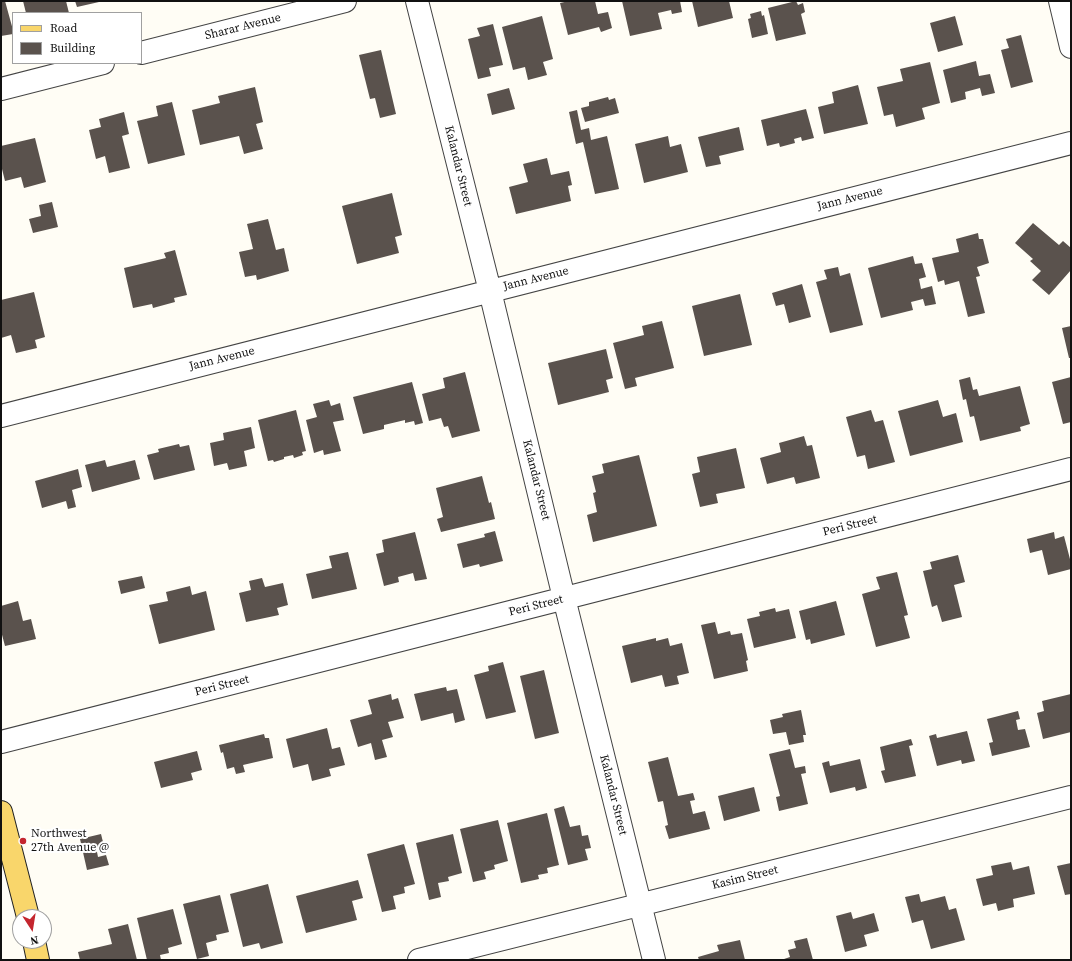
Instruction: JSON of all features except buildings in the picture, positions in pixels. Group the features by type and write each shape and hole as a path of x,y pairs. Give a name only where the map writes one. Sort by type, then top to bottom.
{"main road":[{"path":"1,812 26,909"},
{"path":"36,949 38,960"}],"street":[{"name":"Sharar Avenue","path":"142,53 345,1"},
{"name":"Kalandar Street","path":"417,1 490,291 564,598 654,960"},
{"path":"1060,1 1071,47"},
{"path":"1,89 99,64"},
{"name":"Jann Avenue","path":"1,416 1071,143"},
{"name":"Peri Street","path":"1,742 1071,469"},
{"name":"Kasim Street","path":"419,960 1071,797"}],"place":[{"name":"Northwest 27th Avenue @","path":"23,841"}]}
